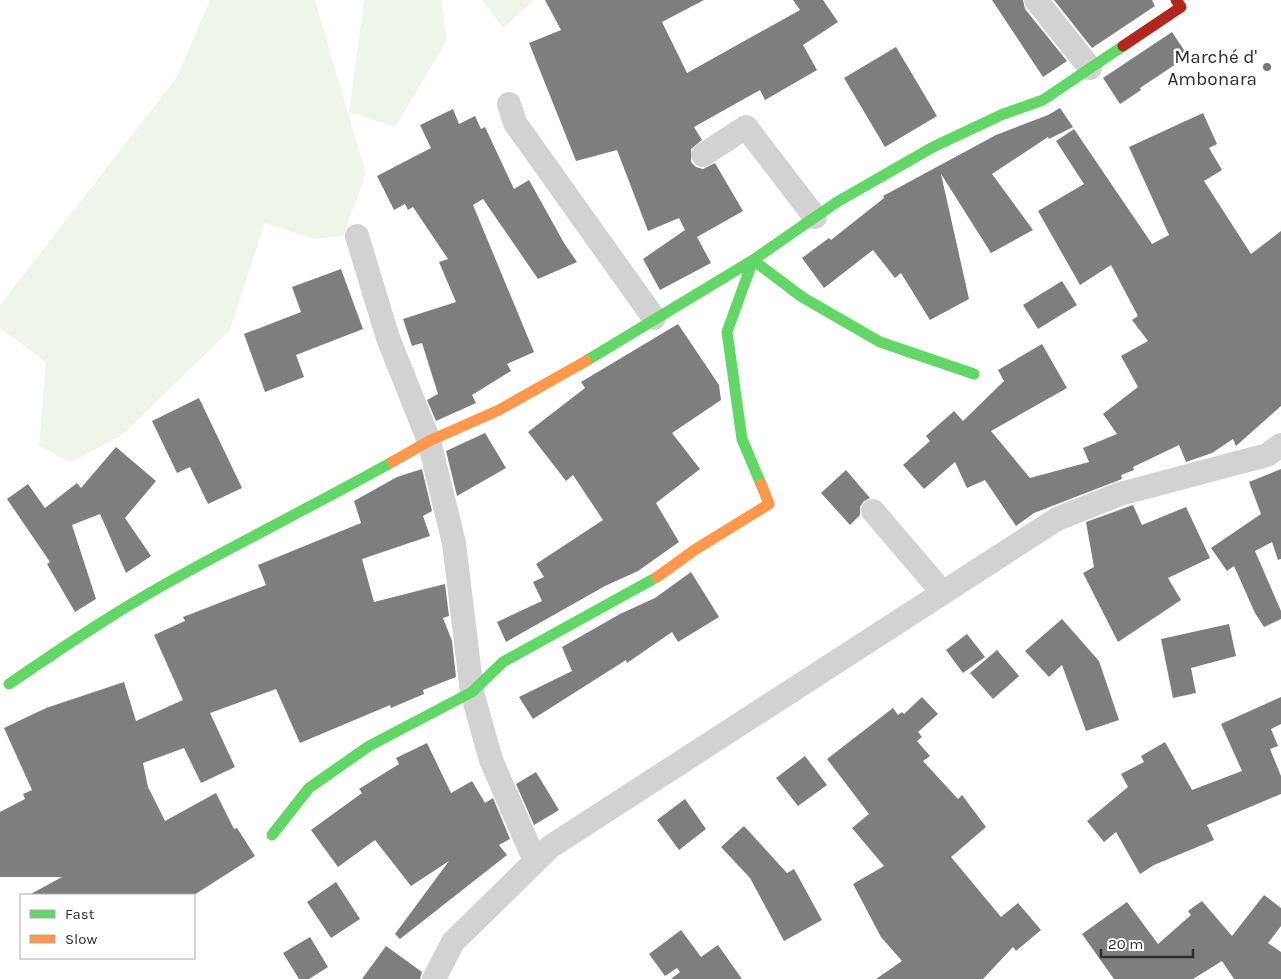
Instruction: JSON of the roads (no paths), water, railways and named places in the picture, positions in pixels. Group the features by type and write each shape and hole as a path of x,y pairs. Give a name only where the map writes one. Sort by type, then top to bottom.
{"street":[{"path":"1036,0 1090,68"},
{"path":"8,684 85,632 184,573 304,511 429,441 499,410 573,369 654,318 753,260 815,217 933,147 1001,115 1043,100 1181,7 1176,0"},
{"path":"509,104 515,123 654,318"},
{"path":"703,155 746,127 815,217"},
{"path":"357,236 388,338 429,441 454,543 472,692 492,760 535,861"},
{"path":"753,260 802,297 880,342 974,374"},
{"path":"272,835 309,788 369,746 472,692 503,662 613,600 646,585 696,549 769,504 742,439 727,332 753,260"},
{"path":"434,979 453,942 550,847 1057,519 1120,494 1267,455 1281,445"},
{"path":"872,512 943,594"}],"place":[{"name":"Marché d' Ambonara","path":"1267,67"}]}
